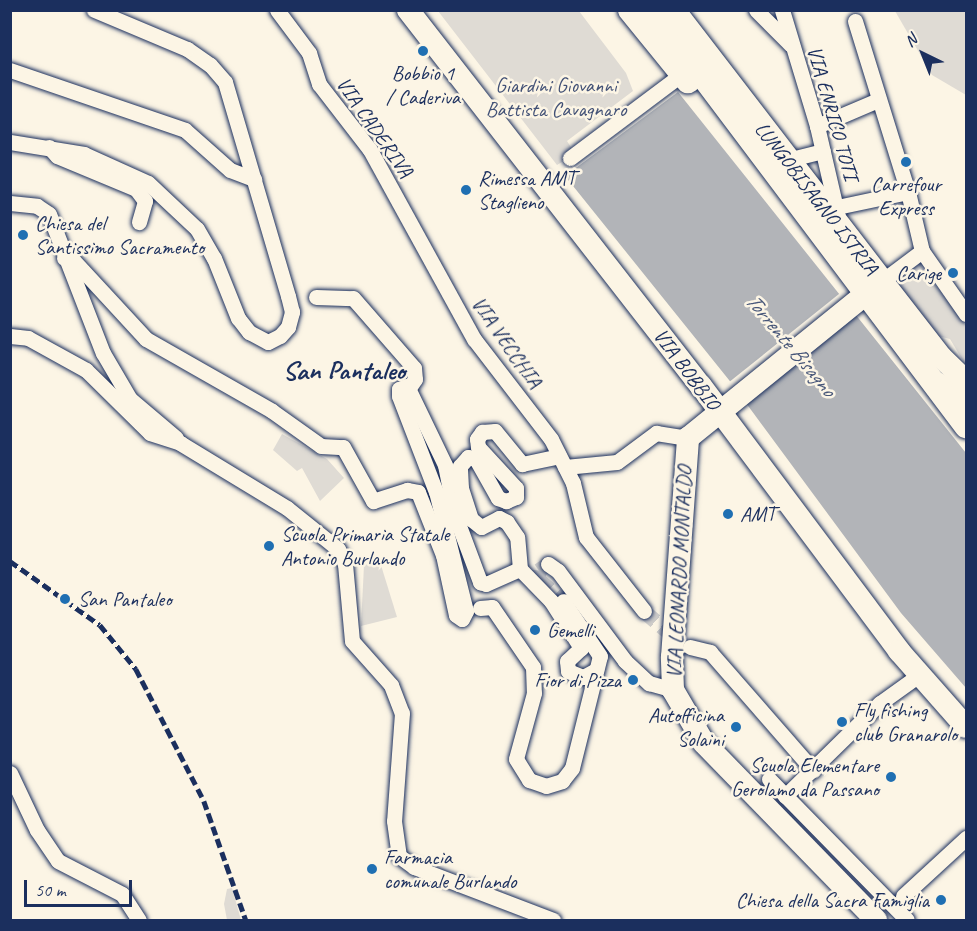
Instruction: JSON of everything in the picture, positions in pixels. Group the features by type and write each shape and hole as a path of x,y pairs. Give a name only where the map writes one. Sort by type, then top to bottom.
{"main road":[{"name":"VIA BOBBIO","path":"408,10 919,675 966,727"},
{"path":"630,10 683,63"},
{"path":"652,10 683,63"},
{"name":"LUNGOBISAGNO ISTRIA","path":"673,10 787,160 838,217 870,291 966,381"},
{"name":"LUNGOBISAGNO ISTRIA","path":"683,63 715,94 870,291 966,426"},
{"name":"VIA LEONARDO MONTALDO","path":"870,291 688,438 672,657 673,690 704,743 876,921"},
{"path":"936,382 966,403"}],"street":[{"path":"10,142 84,154 130,172 176,206 206,243 243,326 255,338 267,342 285,332 292,312 228,87 216,70 187,49 94,10"},
{"path":"756,10 794,48"},
{"name":"VIA ENRICO TOTI","path":"782,10 817,126 838,217"},
{"name":"VIA CADERIVA","path":"283,14 309,53 319,84 370,150 420,238"},
{"path":"855,21 908,192 922,251 966,314"},
{"path":"570,158 683,63"},
{"path":"10,70 185,130 230,170 254,179"},
{"path":"817,126 878,100"},
{"path":"49,147 57,156 136,189 145,201 139,222"},
{"path":"787,160 823,151"},
{"path":"838,217 908,192"},
{"path":"10,203 37,206 49,214 64,258 103,353 138,408 180,443 287,507 338,549 345,564 352,641 395,691 402,713 394,821 399,856 414,867 553,921"},
{"name":"VIA VECCHIA","path":"420,238 474,339 551,439 580,503 586,537 644,611"},
{"path":"870,291 922,251"},
{"path":"64,258 74,261 146,339 272,411 321,446 343,447 375,503 413,489 421,495 444,555 456,615 465,617 436,492 399,396 402,386 409,388 445,465 455,515 480,582 486,584 520,569"},
{"path":"316,297 353,298 414,368 415,379 409,388"},
{"path":"10,336 28,338 86,370 150,433 180,443"},
{"path":"596,670 583,677 568,671 567,661 581,648 551,601 520,569 517,537 507,522 499,518 481,527 471,519 461,488 460,466 468,457 476,459 498,498 506,501 516,497 516,488 477,447 477,439 482,432 495,431 522,464 617,462 656,434 688,438"},
{"path":"548,564 558,571 625,661 649,684 673,690"},
{"path":"480,608 492,607 532,667 534,693 516,759 529,780 546,786 567,776 580,742 600,652 563,601"},
{"path":"690,647 710,652 813,770"},
{"path":"785,796 880,703 919,675"},
{"path":"10,773 37,830 58,861 122,894 140,921"},
{"path":"769,779 907,921"},
{"path":"903,896 966,838"}],"green space":[{"name":"Giardini Giovanni Battista Cavagnaro","path":"438,11 579,11 626,73 633,91 567,141 575,154 557,165"},
{"path":"895,11 966,11 966,95 932,75"},
{"path":"919,263 966,326 966,366 950,339 938,336 896,282"},
{"path":"282,434 327,459 344,478 320,501 302,468 297,471 273,450"},
{"path":"380,562 397,617 361,626 364,565"},
{"path":"232,888 241,920 227,920 224,904 227,889"}],"water":[{"name":"Torrente Bisagno","path":"678,92 966,453 966,688 901,613 729,380 565,176"}],"pier":[{"path":"844,290 861,312 745,404 728,383"}],"tunnel":[{"path":"548,564 539,570 538,579 563,601"},
{"path":"644,611 678,640"}],"railway":[{"path":"10,561 100,625 136,669 204,801 246,920"}],"place":[{"name":"Bobbio 1 / Caderiva","path":"423,51"},
{"name":"Carrefour Express","path":"906,162"},
{"name":"Rimessa AMT Staglieno","path":"466,190"},
{"name":"Chiesa del Santissimo Sacramento","path":"23,235"},
{"name":"Carige","path":"953,273"},
{"name":"AMT","path":"728,514"},
{"name":"Scuola Primaria Statale Antonio Burlando","path":"269,546"},
{"name":"San Pantaleo","path":"65,599"},
{"name":"Gemelli","path":"535,630"},
{"name":"Fior di Pizza","path":"633,680"},
{"name":"Fly fishing club Granarolo","path":"842,722"},
{"name":"Autofficina Solaini","path":"736,727"},
{"name":"Scuola Elementare Gerolamo da Passano","path":"891,777"},
{"name":"Farmacia comunale Burlando","path":"372,869"},
{"name":"Chiesa della Sacra Famiglia","path":"941,900"}],"district":[{"name":"San Pantaleo","path":"344,371"}]}
